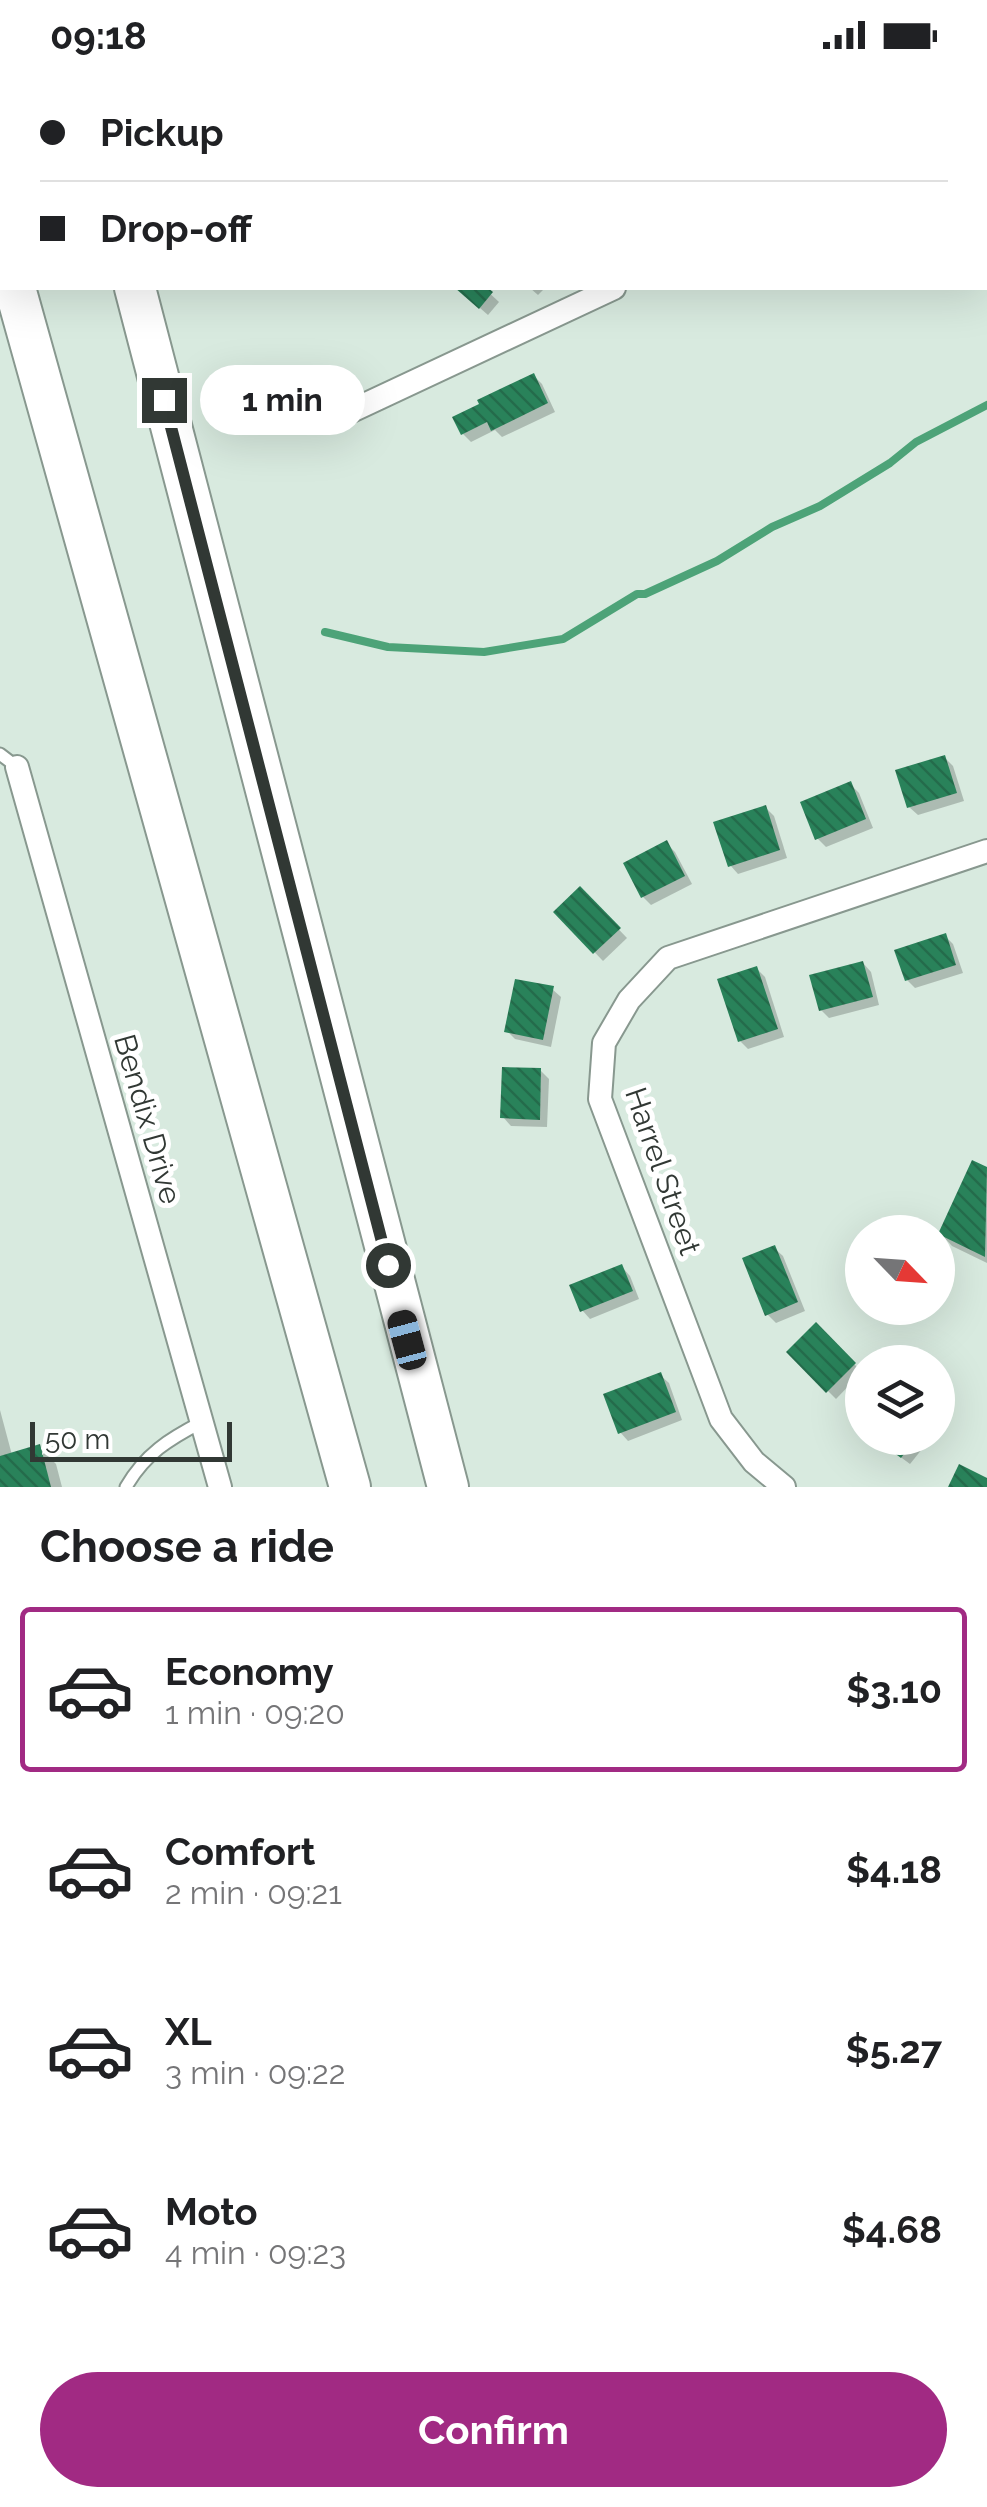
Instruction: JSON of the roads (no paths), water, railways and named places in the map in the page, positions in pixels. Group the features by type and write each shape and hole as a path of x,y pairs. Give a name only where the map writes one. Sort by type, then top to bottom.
{"highway":[{"path":"16,290 350,1487"},
{"path":"136,290 448,1487"}],"street":[{"path":"345,414 610,290"},
{"name":"Bendix Drive","path":"8,760 220,1487"},
{"name":"Harrel Street","path":"784,1487 754,1462 722,1419 600,1099 604,1043 629,1000 668,958 987,852"}],"lane":[{"path":"126,1487 138,1466 162,1443 202,1422"}],"waterway":[{"path":"325,632 388,647 484,652 563,639 637,594 645,594 717,561 772,527 820,506 890,463 916,442 987,405"}]}
